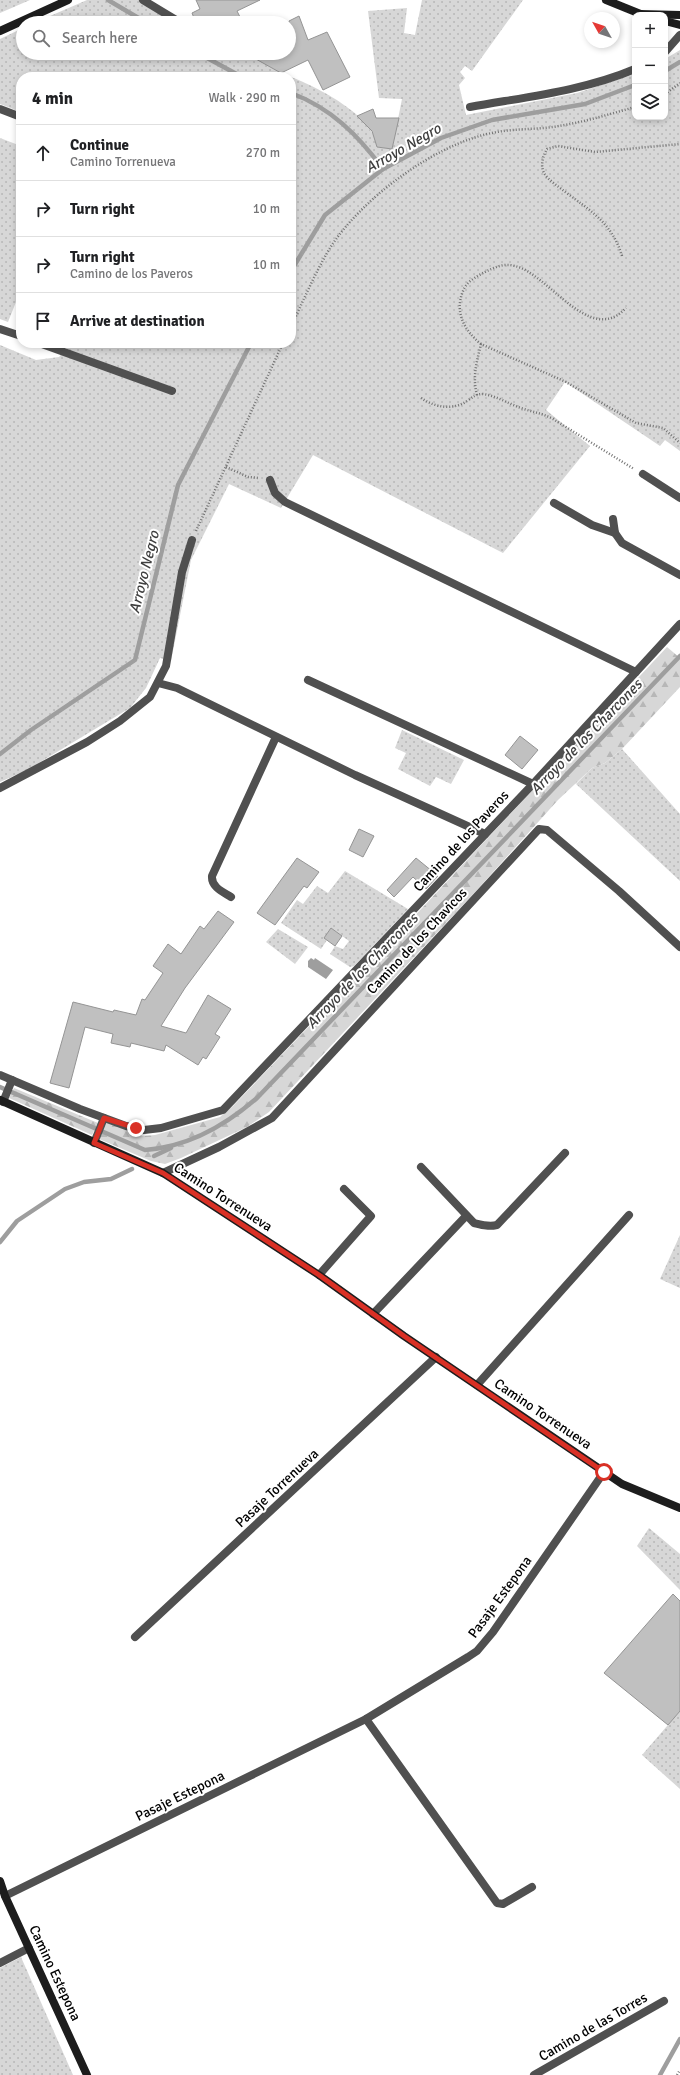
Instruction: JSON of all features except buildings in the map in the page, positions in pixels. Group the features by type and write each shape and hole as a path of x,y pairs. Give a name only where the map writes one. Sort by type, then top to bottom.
{"street":[{"path":"33,16 68,0"},
{"path":"143,0 169,16"},
{"path":"606,0 634,12"},
{"path":"668,15 680,15"},
{"path":"668,22 680,25"},
{"path":"0,31 16,24"},
{"path":"668,49 680,35"},
{"path":"470,107 572,89 618,77 632,70"},
{"path":"0,109 16,115"},
{"path":"0,329 16,334"},
{"path":"53,348 172,391"},
{"path":"643,474 680,498"},
{"path":"270,480 274,493 279,498 291,505 636,672"},
{"path":"554,503 592,525 615,533"},
{"path":"613,519 615,533 622,543 680,575"},
{"path":"0,788 44,766 120,721 150,697 166,666 182,572 192,540"},
{"name":"Camino de los Paveros","path":"0,1075 11,1083 103,1121 148,1130 191,1120 223,1110 533,784 680,624"},
{"path":"308,680 533,784"},
{"path":"158,683 177,688 276,737 485,834"},
{"path":"231,897 215,886 212,881 212,876 276,737"},
{"name":"Camino de los Chavicos","path":"163,1173 219,1147 272,1118 539,829 547,830 619,891 680,947"},
{"path":"3,1099 11,1083"},
{"name":"Camino Torrenueva","path":"3,1099 96,1140 163,1173 319,1275 436,1358 622,1484 680,1508"},
{"path":"96,1140 103,1121"},
{"path":"421,1167 466,1216 474,1222 485,1226 497,1225 565,1153"},
{"path":"319,1275 371,1216 344,1189"},
{"name":"Camino Torrenueva","path":"477,1385 628,1215"},
{"path":"373,1314 466,1216"},
{"name":"Pasaje Torrenueva","path":"135,1637 436,1358"},
{"name":"Pasaje Estepona","path":"5,1896 366,1719 477,1652 493,1632 604,1472"},
{"path":"366,1719 497,1903 503,1904 532,1887"},
{"name":"Camino Estepona","path":"0,1880 5,1896 87,2075"},
{"path":"0,1963 29,1948"},
{"name":"Camino de las Torres","path":"534,2075 664,2001"}],"path":[{"path":"668,92 680,83"},
{"path":"296,316 317,271 342,231 357,213 403,175 444,150 491,133 524,128 558,126 632,108"},
{"path":"622,256 618,242 605,224 554,183 544,172 542,158 547,149 558,146 595,152 680,144"},
{"path":"626,308 620,314 611,319 591,317 562,300 525,271 516,266 504,264 480,274 468,283 463,290 460,302 461,318 468,333 481,344 529,364 566,382 636,424 663,428 680,442"},
{"path":"477,395 474,386 474,373 481,344"},
{"path":"192,540 282,348"},
{"path":"421,398 430,404 447,407 466,402 477,395 490,396 522,408 540,412 643,474"},
{"path":"226,467 248,477 270,480"},
{"path":"677,2075 680,2070"}],"green space":[{"path":"0,0 30,0 0,13"},
{"path":"87,0 139,0 165,16 50,16"},
{"path":"422,0 523,0 472,71 465,66 460,72 465,78 459,85 466,115 577,93 632,75 632,120 668,120 668,57 680,50 680,451 665,440 660,446 565,382 546,410 590,446 503,553 313,455 281,508 229,484 191,560 171,661 160,658 146,688 130,708 27,770 0,782 0,345 36,360 59,357 67,348 296,348 296,79 329,95 343,104 366,124 374,136 377,147 392,149 402,99 379,98 368,11 407,8 404,33 415,35"},
{"path":"16,31 16,60 257,60 280,72 16,72 16,110 0,104 0,39"},
{"path":"0,138 16,144 16,302 8,322 0,319"},
{"path":"667,647 680,658 680,687 622,749 605,763 592,768 558,800 476,891 269,1112 247,1127 165,1164 151,1161 99,1139 107,1122 142,1136 155,1135 220,1117 232,1107 424,906"},
{"path":"402,730 464,760 451,784 436,777 430,786 398,769 406,753 395,748"},
{"path":"622,749 680,814 680,881 576,784 592,768 605,763"},
{"path":"345,871 408,909 354,966 350,967 330,954 335,946 343,949 349,941 331,928 324,938 327,940 321,949 281,923 297,900 303,904 317,886 328,893"},
{"path":"278,929 308,947 295,964 266,942"},
{"path":"14,1088 98,1123 92,1135 9,1098"},
{"path":"680,1235 680,1288 660,1279"},
{"path":"649,1528 680,1554 680,1590 637,1546"},
{"path":"680,1711 680,1789 642,1755"},
{"path":"21,1957 73,2075 0,2075 0,1968"}],"shaded area":[{"path":"311,958 314,960 315,958 333,970 326,979 308,967 308,961"}],"waterway":[{"path":"108,0 135,16"},
{"path":"211,60 233,72"},
{"name":"Arroyo Negro","path":"668,69 680,62"},
{"name":"Arroyo Negro","path":"296,263 325,215 383,169 441,138 492,120 585,104 632,86"},
{"path":"296,95 319,106 343,124 364,145 383,169"},
{"name":"Arroyo Negro","path":"0,754 31,730 135,660 178,485 248,348"},
{"name":"Arroyo de los Charcones","path":"0,1087 145,1150 176,1144 206,1133 219,1126 257,1098 680,656"},
{"name":"Arroyo de los Charcones","path":"154,1156 171,1148"},
{"path":"0,1242 17,1221 65,1189 84,1182 111,1179 132,1169"},
{"path":"660,2075 680,2039"}],"route":[{"path":"136,1128 104,1118 94,1143 163,1173 319,1275 404,1336 604,1472"}]}
